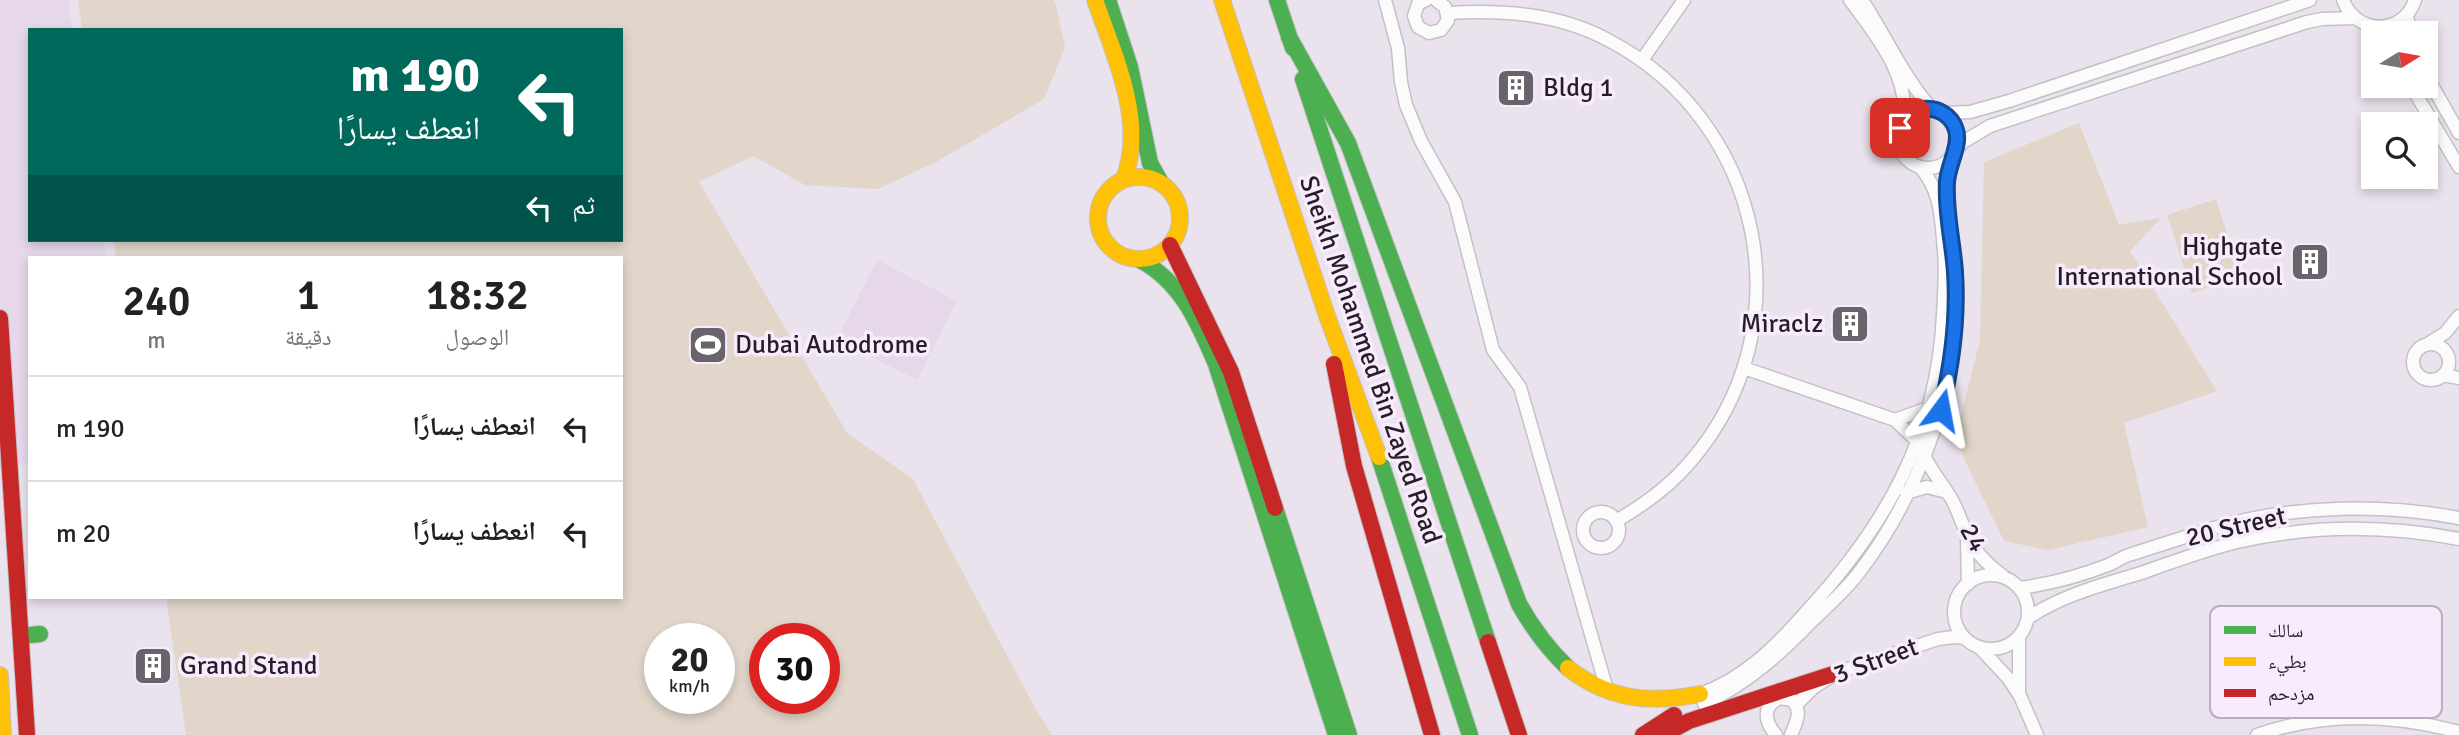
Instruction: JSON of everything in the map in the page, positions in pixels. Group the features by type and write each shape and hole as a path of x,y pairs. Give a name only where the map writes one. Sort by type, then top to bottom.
{"main road":[{"path":"1095,0 1118,69 1133,136 1132,153 1124,179"},
{"path":"1108,0 1130,68 1150,163 1160,181 1177,199 1180,211 1177,235 1170,246 1152,257 1138,259"},
{"name":"Sheikh Mohammed Bin Zayed Road","path":"1223,0 1470,735"},
{"name":"Sheikh Mohammed Bin Zayed Road","path":"1277,0 1519,735"},
{"path":"1289,37 1348,143 1526,620 1535,636 1559,663 1588,683 1620,696 1652,701 1702,699"},
{"path":"1160,181 1136,176 1114,185 1100,203 1098,226 1111,248 1121,255 1153,266 1167,277 1187,303 1202,332 1233,414 1336,735"},
{"path":"1170,246 1186,284 1220,343 1231,372 1349,735"},
{"path":"1326,313 1349,448 1432,735"},
{"path":"0,318 27,735"},
{"path":"21,636 40,635"},
{"path":"1663,735 1689,721 1836,673"},
{"path":"0,675 3,735"},
{"path":"1643,735 1660,722 1702,699"},
{"path":"1511,709 1526,735"}],"street":[{"path":"1385,0 1401,59 1401,82 1406,105 1421,141 1455,202 1493,350 1520,387 1607,691"},
{"path":"1426,0 1418,4 1414,16 1418,27 1423,31 1435,33 1441,30 1448,20 1446,8 1436,0"},
{"path":"1642,60 1684,0"},
{"path":"1702,699 1768,653 1834,582 1874,529 1896,491 1918,442 1937,373 1946,270 1939,203 1932,183 1920,167 1906,159 1899,147 1905,102 1900,81 1880,44 1850,0"},
{"path":"1702,699 1725,694 1763,669 1856,576 1884,536 1924,456 1941,410 1949,377 1955,324 1955,275 1947,193 1952,155 1958,139 1957,132 1950,118 1938,111 1912,83 1861,0"},
{"path":"1903,121 1916,111 1970,112 2009,101 2310,0"},
{"path":"2343,0 2346,9 2361,22"},
{"path":"2400,21 2415,0"},
{"path":"1448,13 1488,10 1529,14 1595,34 1642,60 1680,92 1711,130 1735,174 1751,221 1757,270 1755,320 1744,369 1723,415 1690,462 1665,487 1616,521"},
{"path":"2407,15 2408,21"},
{"path":"1920,167 1937,167 1963,142 1990,126 2307,22 2354,18"},
{"path":"2438,96 2459,133"},
{"path":"2418,98 2459,167"},
{"path":"2455,321 2438,339 2416,351 2413,358 2415,371 2428,380 2443,375 2459,378"},
{"path":"2443,375 2449,365 2447,354 2455,321"},
{"path":"2429,343 2437,344 2447,354"},
{"path":"1744,369 1895,419 1918,442"},
{"path":"1895,419 1928,408"},
{"name":"24","path":"1924,456 1931,471 1948,492 1967,535 1990,566 2005,578"},
{"path":"1906,493 1927,487 1948,492"},
{"name":"20 Street","path":"2020,589 2061,580 2109,565 2128,555 2225,525 2267,516 2355,509 2459,518"},
{"name":"20 Street","path":"2028,618 2052,603 2079,592 2234,543 2273,535 2353,528 2393,529 2459,539"},
{"path":"1967,535 1968,584"},
{"path":"1980,648 1994,649 2008,645 2019,636 2028,618 2027,603 2020,589 2005,578 1992,575 1979,577 1968,584 1955,604 1954,616 1965,638 1980,648 2008,678 2020,696 2036,735"},
{"name":"3 Street","path":"1796,705 1813,688 1836,673 1938,639 1954,636 1965,638"},
{"path":"2019,636 2020,696"},
{"path":"1776,735 1766,721 1770,704 1786,698 1796,705 1799,716 1791,735"},
{"path":"2257,735 2315,721 2360,718 2415,722 2459,732"}],"shaded area":[{"path":"0,0 68,0 73,28 28,28 28,242 103,242 106,256 28,256 28,463 0,466"},
{"name":"Dubai Autodrome","path":"78,0 1053,0 1065,47 1044,99 936,162 878,189 805,185 753,156 699,182 847,433 913,479 1052,735 186,735 166,599 623,599 623,256 116,256 113,242 623,242 623,28 82,28"},
{"path":"2079,123 2119,225 2161,218 2130,251 2217,391 2124,423 2148,527 2048,550 2004,541 1955,440 1980,340 1984,162"},
{"path":"2216,199 2241,277 2192,293 2167,215"},
{"path":"877,260 957,301 917,380 837,339"}],"traffic: fast":[{"path":"1108,0 1130,67 1150,163 1160,181"},
{"path":"1277,0 1293,48"},
{"path":"1289,37 1348,143 1519,604 1541,638 1568,668"},
{"path":"1303,79 1488,642"},
{"path":"1138,259 1153,268 1177,291 1195,318 1216,364 1336,735"},
{"path":"1379,457 1470,735"},
{"path":"1275,508 1349,735"},
{"path":"21,636 40,634"}],"traffic: slow":[{"path":"1095,0 1125,88 1130,111 1130,157 1124,179"},
{"path":"1222,0 1326,313 1379,457"},
{"path":"1131,177 1147,177 1162,184 1173,195 1180,210 1180,218 1177,234 1168,247 1147,259 1131,259 1116,252 1105,241 1098,226 1098,210 1105,195 1116,184 1131,177"},
{"path":"1568,668 1599,687 1631,697 1664,699 1700,694"},
{"path":"0,675 3,735"}],"traffic: jam":[{"path":"1170,245 1231,372 1275,508"},
{"path":"0,318 27,735"},
{"path":"1334,364 1354,466 1432,735"},
{"path":"1488,642 1519,735"},
{"path":"1663,735 1689,721 1836,673"},
{"path":"1643,735 1674,715"}],"place":[{"name":"Bldg 1","path":"1516,88"},
{"name":"Highgate International School","path":"2310,262"},
{"name":"Miraclz","path":"1850,324"},
{"name":"Dubai Autodrome","path":"708,345"},
{"name":"Grand Stand","path":"153,666"}],"route":[{"path":"1900,128 1909,115 1923,109 1932,109 1950,118 1957,132 1958,139 1951,157 1947,181 1955,275 1955,324 1949,377 1941,410"}]}
